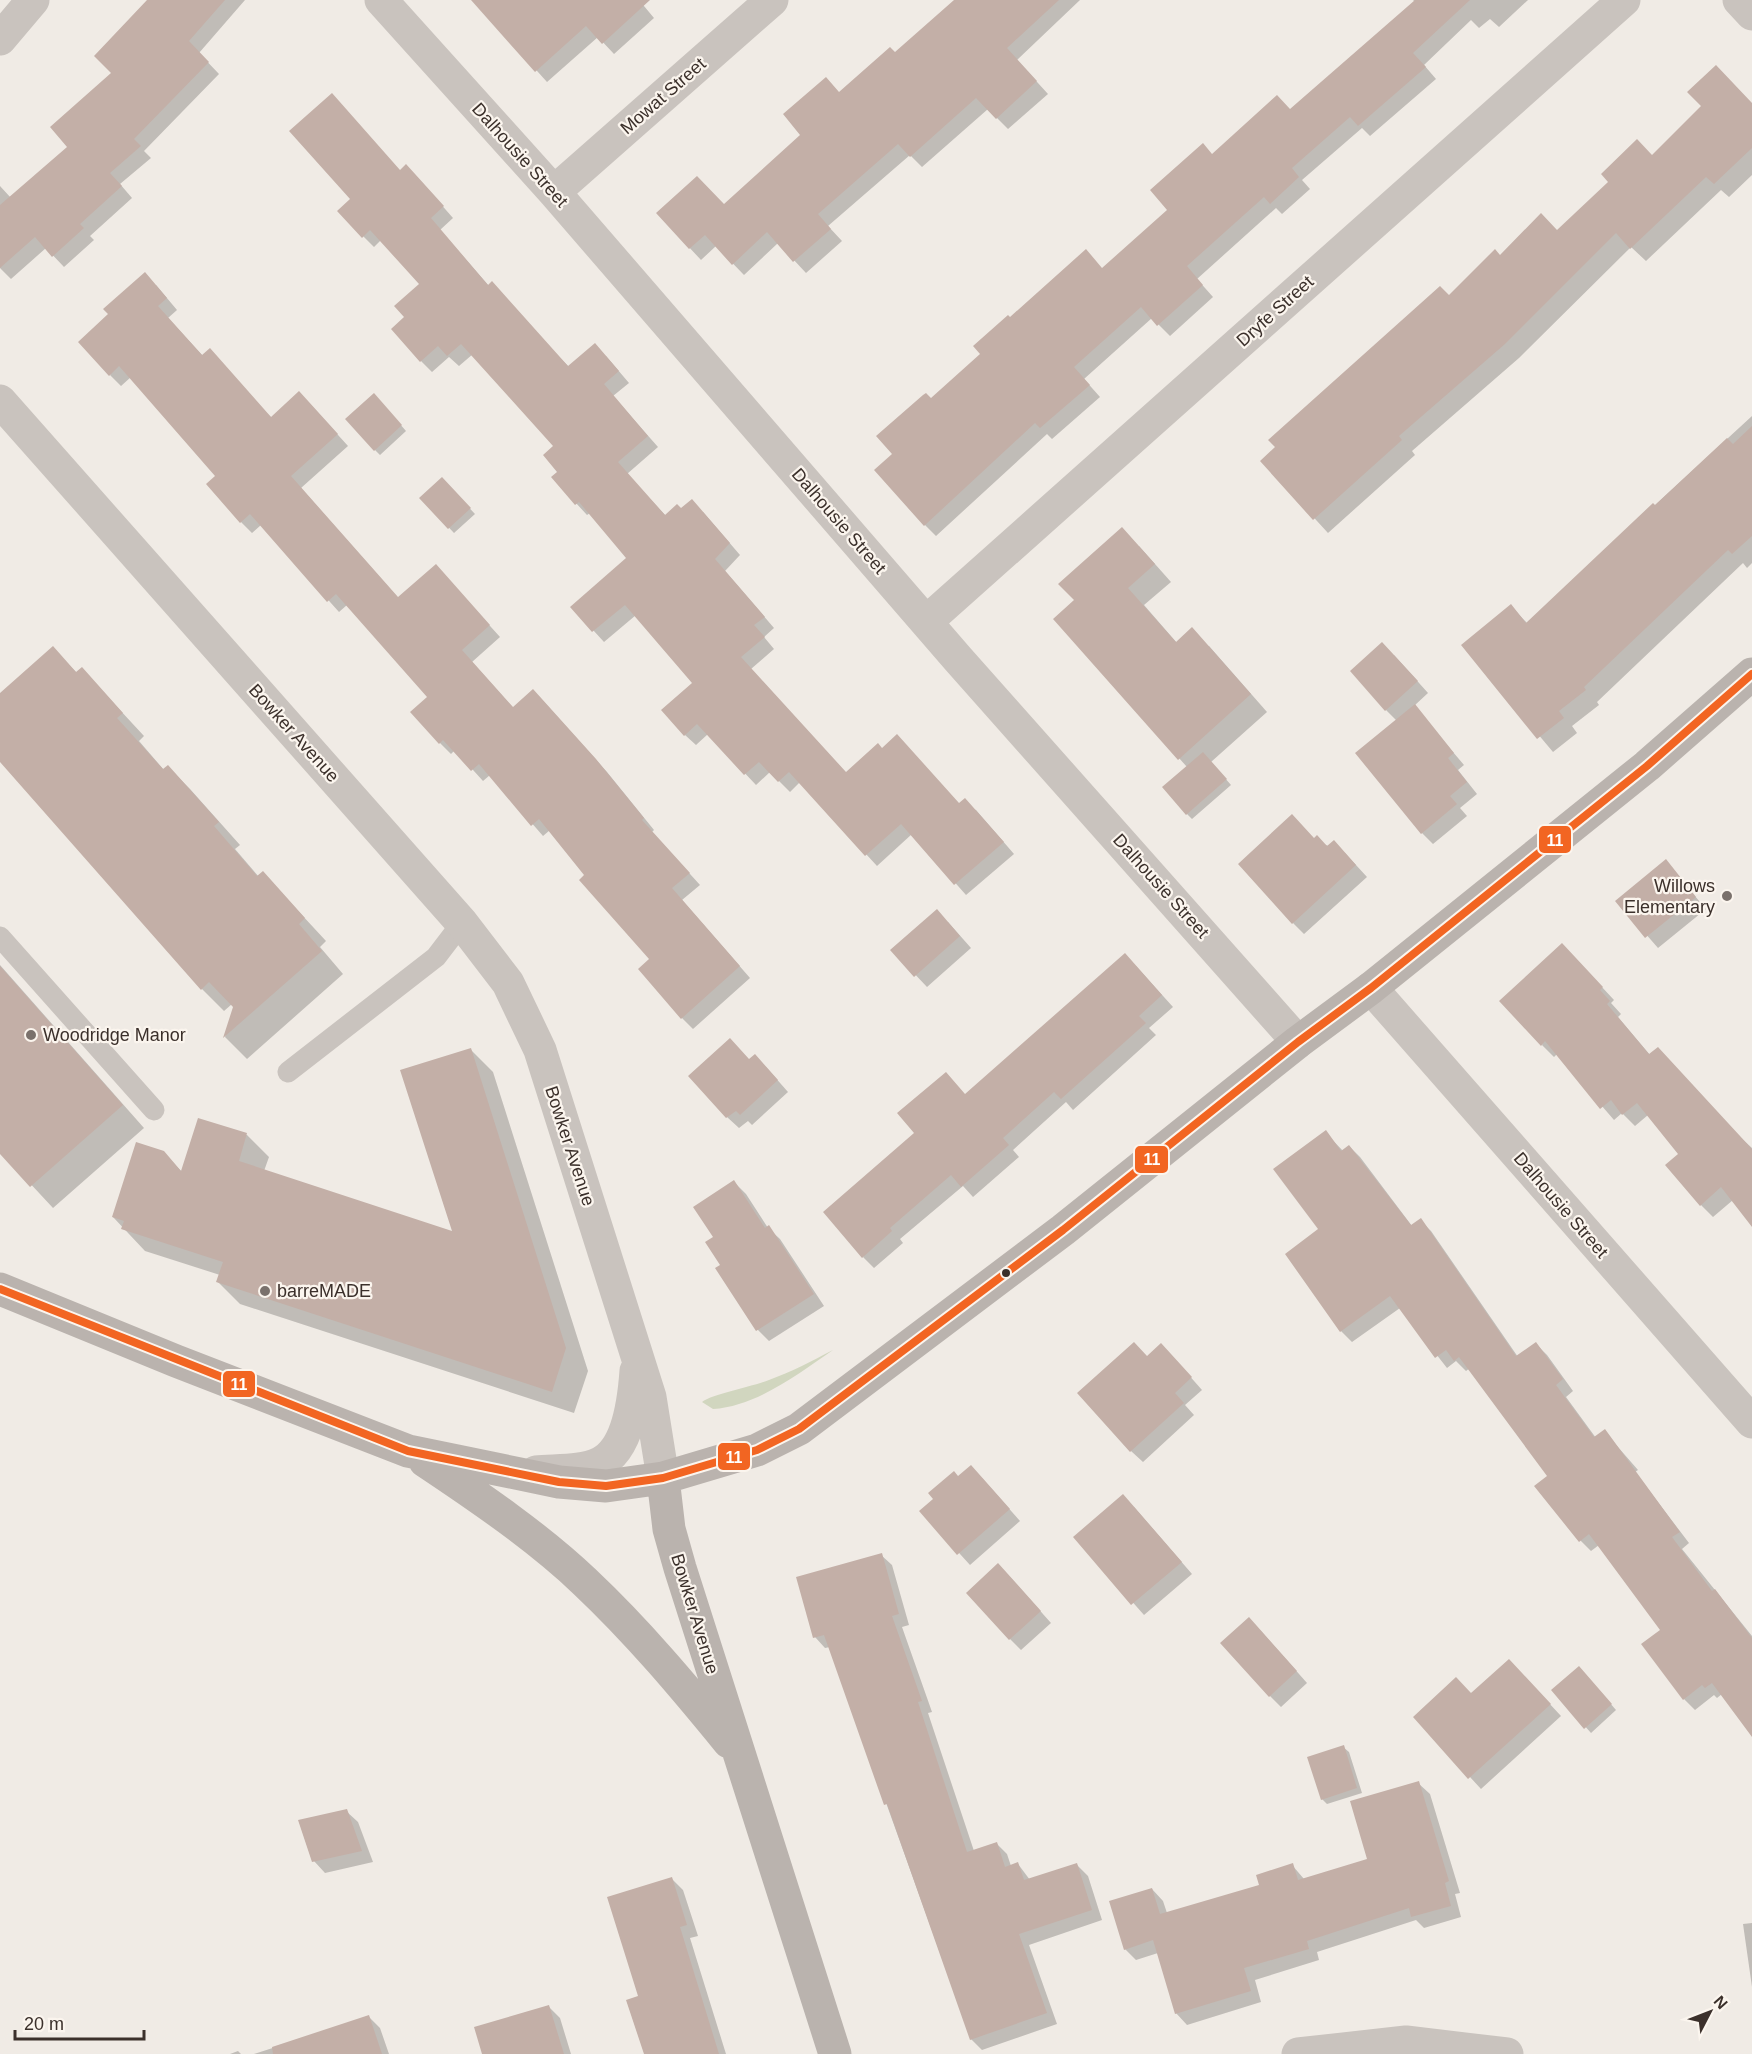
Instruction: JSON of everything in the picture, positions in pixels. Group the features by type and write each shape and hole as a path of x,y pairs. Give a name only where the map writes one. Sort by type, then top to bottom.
{"main road":[{"path":"0,1289 176,1361 408,1451 558,1482 606,1485 663,1478 757,1450 800,1429 1063,1230 1298,1042 1371,988 1647,766 1752,674"},
{"path":"408,1451 495,1507 584,1581 671,1671 740,1756"},
{"name":"Bowker Avenue","path":"663,1478 669,1529 835,2054"}],"street":[{"path":"0,39 33,0"},
{"name":"Dalhousie Street","path":"381,0 554,192 926,622 1298,1042"},
{"name":"Mowat Street","path":"554,192 772,0"},
{"name":"Dryfe Street","path":"926,622 1624,0"},
{"path":"1739,0 1752,14"},
{"name":"Bowker Avenue","path":"0,401 462,923 508,983 540,1050 638,1358 650,1397 663,1478"},
{"name":"Dalhousie Street","path":"1371,988 1752,1422"},
{"path":"514,1473 569,1469 601,1463 622,1440 633,1407 638,1358"},
{"path":"1298,2054 1406,2042 1507,2054"}],"lane":[{"path":"288,1071 436,957 462,923"},
{"path":"0,937 154,1110"}],"green space":[{"path":"833,1350 776,1387 745,1402 713,1409 702,1402 762,1383"}],"building":[{"path":"147,0 225,0 189,41 209,62 134,139 141,146 110,173 122,186 80,224 84,228 52,257 35,237 0,268 0,205 67,147 50,127 111,73 94,56"},
{"path":"471,0 650,0 602,44 586,26 535,72"},
{"path":"954,0 1059,0 1007,48 1037,81 996,119 976,98 910,157 898,144 818,214 831,229 793,262 767,232 732,265 705,235 689,249 656,213 697,176 724,204 800,135 783,114 826,77 839,92 890,47 895,52"},
{"path":"1415,0 1470,0 1413,53 1426,67 1358,126 1350,117 1292,168 1299,177 1270,204 1264,197 1187,266 1203,285 1157,326 1141,307 1074,367 1090,385 1040,428 1035,423 924,526 874,470 892,454 876,436 923,395 926,393 931,398 980,354 973,346 1008,315 1010,317 1086,249 1102,268 1167,210 1150,190 1203,143 1212,154 1277,95 1290,109"},
{"path":"1716,65 1752,103 1752,148 1714,184 1706,177 1630,249 1616,233 1505,344 1399,436 1402,440 1313,520 1260,461 1275,447 1268,440 1440,286 1449,295 1495,249 1500,255 1541,213 1557,230 1608,182 1601,174 1637,139 1652,155 1701,106 1687,92"},
{"path":"332,93 400,170 406,164 444,206 431,218 488,285 492,281 568,366 595,343 619,371 604,384 648,436 618,462 665,515 677,504 681,508 692,499 730,543 715,559 765,617 754,625 765,637 741,657 846,772 878,743 882,748 897,734 959,803 965,798 1004,842 954,885 901,824 865,856 789,772 778,782 759,762 744,775 697,724 684,736 661,710 692,683 625,605 592,632 570,607 626,558 579,502 575,505 551,477 557,472 543,455 553,446 461,344 447,356 438,346 420,362 391,329 404,317 394,306 419,284 370,230 362,238 337,211 350,199 289,131"},
{"path":"145,272 167,298 158,306 202,355 210,348 271,417 299,391 338,434 291,476 398,597 436,564 490,625 462,650 513,707 533,689 596,759 644,818 642,820 690,873 672,888 740,966 681,1019 638,969 649,959 579,880 584,875 539,819 531,826 479,764 471,771 443,740 439,744 410,712 427,697 336,594 327,602 250,514 240,523 206,484 215,476 119,366 109,376 78,342 108,314 103,309"},
{"path":"374,393 402,425 374,451 345,419"},
{"path":"1752,426 1752,536 1732,554 1728,550 1584,687 1586,690 1559,711 1564,718 1537,739 1461,645 1511,604 1526,623 1653,503 1655,505 1727,438 1733,444"},
{"path":"442,477 471,508 448,529 419,498"},
{"path":"1122,527 1155,564 1128,588 1176,642 1192,627 1251,694 1178,760 1053,619 1074,600 1058,584"},
{"path":"1382,642 1418,681 1385,711 1350,671"},
{"path":"53,646 76,672 82,667 123,713 117,718 163,769 168,765 219,822 214,826 257,876 263,871 305,918 299,924 322,951 223,1038 233,1007 209,982 201,990 0,762 0,693"},
{"path":"1415,704 1454,753 1448,758 1467,782 1450,796 1457,804 1421,834 1355,753"},
{"path":"1203,752 1227,779 1186,815 1162,787"},
{"path":"1292,814 1314,838 1317,835 1327,846 1334,840 1356,865 1292,924 1238,864"},
{"path":"1666,859 1696,897 1645,938 1615,901"},
{"path":"937,909 960,936 914,977 890,950"},
{"path":"1562,943 1603,987 1600,990 1610,1001 1607,1004 1649,1054 1658,1047 1752,1149 1752,1227 1721,1187 1700,1206 1665,1165 1678,1154 1637,1103 1622,1115 1611,1100 1600,1109 1545,1041 1541,1046 1499,1001"},
{"path":"1125,953 1162,995 1139,1016 1146,1023 1061,1099 1054,1092 1003,1138 1009,1145 961,1187 951,1175 890,1228 892,1231 862,1258 823,1212 914,1133 897,1113 946,1072 965,1094"},
{"name":"Woodridge Manor","path":"0,966 123,1105 30,1187 0,1154"},
{"path":"730,1038 749,1059 755,1054 778,1080 740,1115 736,1111 726,1118 688,1076"},
{"path":"471,1048 566,1348 552,1392 216,1282 223,1262 121,1229 124,1221 112,1217 136,1142 164,1151 181,1171 198,1118 247,1133 239,1161 452,1231 400,1070"},
{"path":"1326,1130 1341,1151 1349,1145 1411,1225 1421,1218 1516,1356 1536,1342 1563,1379 1556,1385 1594,1437 1605,1429 1680,1532 1672,1537 1712,1591 1715,1589 1752,1638 1752,1737 1712,1683 1705,1688 1702,1685 1683,1700 1641,1644 1660,1630 1589,1534 1579,1542 1534,1486 1547,1476 1459,1357 1454,1361 1446,1350 1435,1358 1390,1296 1340,1332 1285,1254 1318,1229 1273,1169"},
{"path":"734,1180 765,1228 769,1225 814,1294 756,1331 715,1268 720,1265 705,1242 713,1237 693,1207"},
{"path":"1134,1342 1147,1356 1161,1343 1192,1377 1175,1393 1184,1403 1130,1452 1077,1393"},
{"path":"971,1465 1010,1509 957,1555 919,1511 933,1499 928,1493 954,1471 958,1476"},
{"path":"1123,1494 1182,1562 1131,1605 1073,1537"},
{"path":"882,1553 899,1614 892,1616 922,1701 918,1702 967,1852 997,1842 1005,1867 1018,1862 1024,1880 1077,1863 1092,1910 1019,1934 1047,2013 970,2040 887,1804 884,1805 824,1635 813,1638 796,1577"},
{"path":"998,1563 1041,1611 1009,1640 966,1593"},
{"path":"1249,1617 1297,1671 1269,1697 1220,1643"},
{"path":"1509,1659 1551,1704 1468,1779 1413,1717 1456,1677 1471,1693"},
{"path":"1579,1666 1612,1704 1584,1729 1551,1690"},
{"path":"1344,1745 1357,1788 1321,1800 1307,1757"},
{"path":"1419,1781 1449,1881 1445,1883 1451,1906 1411,1917 1409,1908 1307,1941 1309,1949 1244,1968 1251,1991 1175,2014 1153,1940 1124,1950 1109,1901 1152,1888 1160,1914 1259,1885 1256,1875 1293,1863 1298,1880 1367,1859 1350,1801"},
{"path":"347,1809 362,1851 312,1862 298,1820"},
{"path":"672,1877 687,1925 680,1927 719,2054 644,2054 626,2000 638,1996 607,1897"},
{"path":"549,2005 564,2054 482,2054 474,2027"},
{"path":"369,2015 382,2054 273,2054 272,2047"}],"transit line":[{"name":"11","path":"0,1289 408,1451 559,1482 606,1486 663,1478 757,1450 799,1429 1063,1230 1298,1042 1371,988 1647,766 1752,674"}],"place":[{"name":"Willows Elementary","path":"1727,896"},
{"name":"Woodridge Manor","path":"31,1035"},
{"name":"barreMADE","path":"265,1291"}]}
